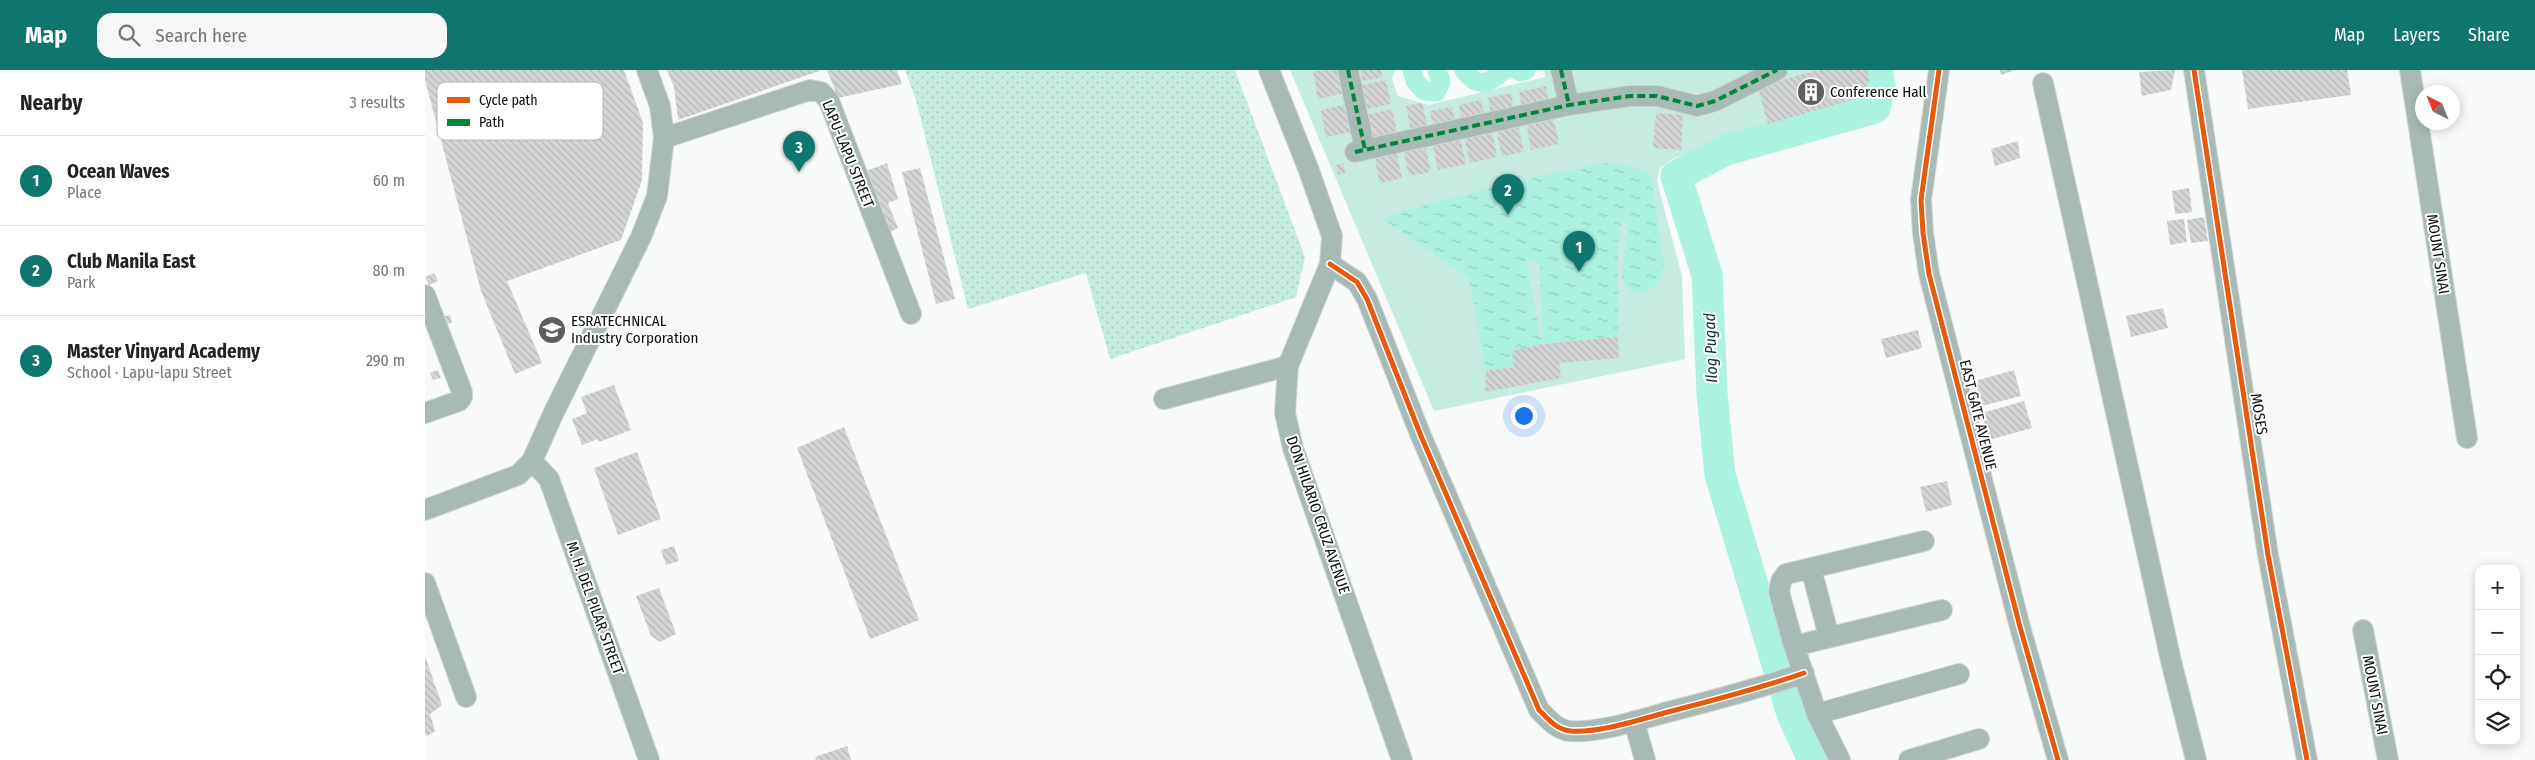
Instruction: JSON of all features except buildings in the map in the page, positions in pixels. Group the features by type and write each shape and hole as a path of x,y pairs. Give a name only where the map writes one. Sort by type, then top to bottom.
{"street":[{"path":"425,510 511,479 518,475 532,461 554,412 641,237 657,196 664,138 660,106 647,70"},
{"name":"DON HILARIO CRUZ AVENUE","path":"1269,70 1308,168 1332,236 1330,264 1288,366 1285,413 1293,448 1402,760"},
{"path":"1348,70 1360,151 1569,105 1630,96 1657,96 1697,106 1715,101 1777,70"},
{"path":"1561,70 1569,105"},
{"name":"EAST GATE AVENUE","path":"1939,70 1921,200 1923,233 1929,274 2020,627 2058,760"},
{"name":"MOSES","path":"2194,70 2268,555 2307,760"},
{"name":"MOUNT SINAI","path":"2409,70 2467,438"},
{"path":"2043,82 2171,660 2195,760"},
{"name":"LAPU-LAPU STREET","path":"664,138 810,90 821,92 829,101 911,314"},
{"path":"1330,264 1357,282 1367,299 1421,436 1539,710 1550,722 1567,731 1583,731 1634,721 1750,691 1796,676"},
{"path":"425,295 462,392 462,397 459,401 425,413"},
{"path":"1164,399 1288,366"},
{"name":"M. H. DEL PILAR STREET","path":"532,461 549,479 649,760"},
{"path":"1840,760 1796,676 1794,646 1779,592 1781,581 1786,574 1924,541"},
{"path":"1811,568 1829,637"},
{"path":"425,583 466,696"},
{"path":"1794,646 1942,610"},
{"name":"MOUNT SINAI","path":"2363,630 2388,760"},
{"path":"1817,714 1959,674"},
{"path":"1634,721 1645,760"},
{"path":"1909,760 1979,739"}],"shaded area":[{"path":"905,70 1235,70 1305,257 1296,297 1110,359 1086,273 968,309 916,100"},
{"path":"1290,70 1395,70 1392,79 1398,96 1429,105 1545,77 1544,70 1870,70 1873,81 1862,98 1674,158 1660,168 1657,181 1682,276 1685,359 1434,411"}],"water":[{"path":"1611,162 1650,172 1664,265 1660,278 1649,290 1638,293 1630,292 1622,279 1628,219 1621,224 1618,253 1618,337 1543,344 1540,265 1525,256 1542,344 1513,351 1514,367 1486,371 1469,278 1383,219 1409,209 1517,181"}],"waterway":[{"path":"1412,70 1415,81 1424,91 1436,92 1441,82 1437,70"},
{"path":"1464,70 1469,76 1479,82 1493,79 1504,70"},
{"path":"1517,70 1521,72 1526,70"},
{"name":"Ilog Pugad","path":"1813,760 1792,714 1720,475 1712,394 1707,275 1676,176 1726,150 1875,108 1880,85 1877,70"}],"marked path":[{"path":"1348,70 1365,150"},
{"path":"1561,70 1569,105"},
{"path":"1355,152 1569,105 1630,96 1657,96 1697,106 1715,101 1777,70"}],"cycle path":[{"path":"1939,70 1921,200 1923,233 1929,274 2020,627 2058,760"},
{"path":"2194,70 2268,555 2307,760"},
{"path":"1330,264 1357,282 1367,299 1421,436 1539,710 1553,723 1570,731 1605,728 1734,694 1804,673"}],"place":[{"name":"Conference Hall","path":"1811,92"},
{"name":"Master Vinyard Academy","path":"799,172"},
{"name":"Club Manila East","path":"1508,215"},
{"name":"Ocean Waves","path":"1579,272"},
{"name":"ESRATECHNICAL Industry Corporation","path":"552,330"}]}
